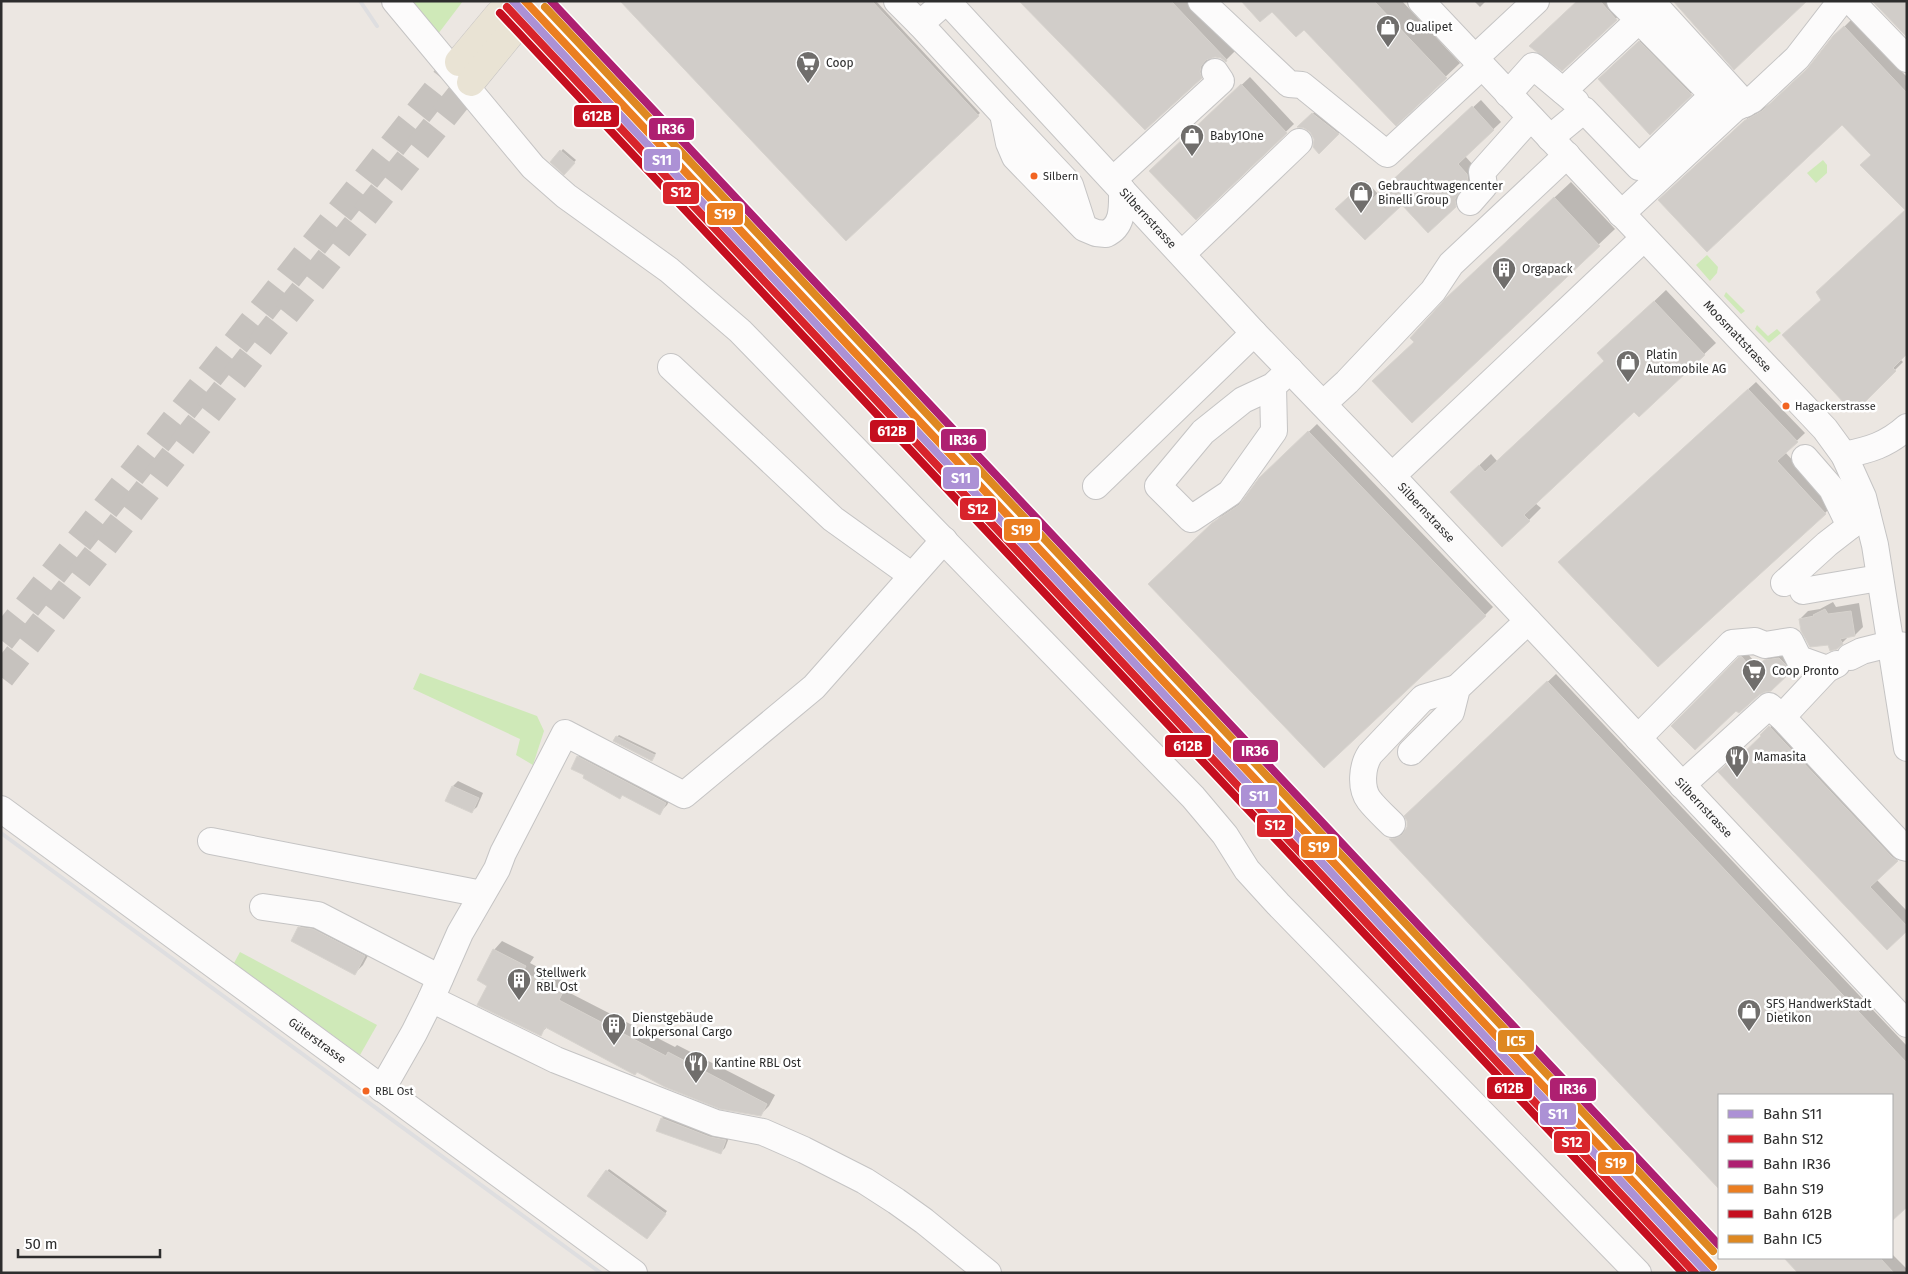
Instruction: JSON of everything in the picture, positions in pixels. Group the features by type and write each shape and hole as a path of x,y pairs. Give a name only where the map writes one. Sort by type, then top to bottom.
{"main road":[{"path":"465,72 507,20"}],"street":[{"path":"395,1 533,167 566,196 669,270 734,326 1193,797 1225,835 1247,870 1278,904 1638,1273"},
{"path":"897,1 1003,114 1009,143 1015,157 1084,228 1102,234 1111,232 1120,220 1118,185 1221,81 1214,72"},
{"path":"920,24 947,1"},
{"name":"Silbernstrasse","path":"947,1 1254,333 1281,378 1323,404 1907,1024"},
{"path":"1201,1 1289,84 1302,84 1387,154 1536,1"},
{"name":"Moosmattstrasse","path":"1421,1 1825,429 1844,454 1863,497 1859,519 1874,545 1880,578 1898,645 1907,748"},
{"path":"1620,1 1645,11 1745,104"},
{"path":"1621,214 1735,108 1752,100 1797,58 1840,3 1907,58"},
{"path":"1563,90 1645,11"},
{"path":"1508,94 1533,66 1584,110 1639,168 1712,95 1645,11"},
{"path":"1323,404 1347,382 1434,291 1451,264 1558,147 1584,110"},
{"path":"1470,202 1484,186 1482,172 1522,127 1532,119"},
{"path":"1182,254 1299,142"},
{"path":"1392,476 1644,238"},
{"path":"1096,486 1254,333"},
{"path":"671,367 833,519 911,576"},
{"path":"1281,378 1274,432 1230,492 1191,519 1158,486 1202,432 1243,400 1281,378"},
{"path":"1844,454 1872,449 1895,438 1907,427"},
{"path":"1805,458 1859,519 1794,587 1880,578"},
{"path":"382,1089 414,1033 460,933 497,870 565,733 684,795 814,686 852,646 944,540"},
{"path":"1392,824 1368,798 1363,779 1364,763 1370,754 1422,698 1457,688 1528,621"},
{"path":"1638,738 1732,642 1755,641 1765,645 1790,641 1799,659 1838,664"},
{"path":"1782,717 1838,664 1862,651 1898,645"},
{"path":"1411,752 1451,712 1457,688"},
{"path":"1682,785 1769,706 1782,717 1903,847 1907,848"},
{"name":"Güterstrasse","path":"1,810 634,1273"},
{"path":"211,841 482,894"},
{"path":"264,907 318,915 556,1060 716,1123 762,1132 804,1150 865,1181 896,1201 924,1221 988,1273"}],"green space":[{"path":"413,1 463,1 438,34"},
{"path":"1823,160 1827,165 1827,173 1816,183 1807,173"},
{"path":"1707,255 1718,267 1717,273 1710,281 1696,265"},
{"path":"1726,292 1745,311 1741,314 1724,296"},
{"path":"1757,325 1768,336 1777,329 1781,333 1769,343 1755,329"},
{"path":"420,673 537,716 544,731 533,765 516,755 520,739 413,689"},
{"path":"240,952 377,1025 360,1055 234,963"}],"building":[{"path":"620,1 872,1 979,116 846,241"},
{"path":"1019,1 1171,1 1227,60 1226,62 1221,58 1215,57 1206,60 1201,66 1202,78 1145,130"},
{"path":"1241,1 1374,1 1447,78 1396,126 1304,30 1296,37 1272,12 1260,22"},
{"path":"1577,1 1600,1 1617,20 1562,71 1529,46"},
{"path":"1673,1 1807,1 1734,70"},
{"path":"1872,1 1907,1 1907,37"},
{"path":"1844,26 1907,93 1907,354 1893,368 1896,371 1864,403 1844,403 1782,335 1821,300 1816,292 1905,210 1860,165 1871,155 1842,125 1707,252 1658,200 1744,121 1762,111 1807,69 1833,36"},
{"path":"1639,41 1692,95 1650,135 1598,79"},
{"path":"1241,84 1287,133 1196,220 1149,171"},
{"path":"1472,106 1494,130 1458,164 1467,174 1468,181 1455,199 1456,207 1428,233 1402,205 1365,240 1335,209 1358,188 1370,201"},
{"path":"1312,113 1339,134 1319,154 1313,147 1314,139 1310,132 1304,128 1297,127"},
{"path":"560,150 575,163 564,175 550,162"},
{"name":"Orgapack","path":"1554,197 1600,246 1412,423 1372,381 1414,342 1410,338 1446,298"},
{"path":"1654,301 1705,355 1639,417 1634,412 1524,515 1530,521 1502,547 1450,492 1479,465 1485,472 1604,361 1597,353"},
{"path":"1748,389 1798,442 1777,461 1826,514 1658,667 1558,562"},
{"path":"1308,431 1486,616 1324,768 1148,584 1212,523 1239,505 1259,478"},
{"path":"1825,609 1828,614 1851,611 1855,636 1840,639 1843,644 1837,649 1830,651 1828,645 1810,647 1801,631 1799,619 1814,616"},
{"path":"1739,657 1742,657 1753,670 1764,660 1779,658 1792,671 1771,691 1759,695 1739,713 1736,711 1695,750 1671,726"},
{"path":"1547,681 1907,1063 1907,1207 1893,1220 1893,1094 1718,1094 1718,1188 1389,839 1402,835 1407,827 1407,821 1404,816"},
{"path":"1769,726 1892,857 1898,861 1870,887 1907,926 1907,931 1887,950 1718,772 1734,758 1736,760"},
{"path":"616,736 655,755 652,761 613,741"},
{"path":"577,756 666,803 660,815 622,795 620,799 583,778 584,775 571,769"},
{"path":"452,786 479,798 472,813 445,801"},
{"path":"298,927 313,929 365,956 355,975 291,941"},
{"path":"493,949 526,966 523,972 563,992 559,1000 666,1056 668,1052 767,1104 761,1116 720,1109 665,1087 637,1072 635,1075 545,1027 541,1036 477,1005 487,986 477,980"},
{"path":"661,1118 710,1137 726,1140 721,1154 656,1131"},
{"path":"606,1170 666,1214 647,1239 587,1196"},
{"path":"1785,1259 1881,1259 1894,1273 1798,1273"}],"tunnel":[{"path":"516,27 535,1"},
{"path":"1,640 459,62"},
{"path":"1,677 270,333 471,82"}],"railway":[{"path":"360,1 377,26"},
{"path":"1,833 601,1273"}],"rail line":[{"name":"S11","path":"513,1 1707,1273"},
{"name":"S19","path":"525,1 1713,1267"},
{"name":"IR36","path":"551,1 1718,1244"},
{"name":"S12","path":"507,7 1695,1273"},
{"name":"IC5","path":"545,7 1713,1251"},
{"name":"612B","path":"500,13 1683,1273"}],"place":[{"name":"Qualipet","path":"1388,48"},
{"name":"Coop","path":"808,84"},
{"name":"Baby1One","path":"1192,157"},
{"name":"Silbern","path":"1034,176"},
{"name":"Gebrauchtwagencenter Binelli Group","path":"1361,214"},
{"name":"Orgapack","path":"1504,290"},
{"name":"Platin Automobile AG","path":"1628,383"},
{"name":"Hagackerstrasse","path":"1786,406"},
{"name":"Coop Pronto","path":"1754,692"},
{"name":"Mamasita","path":"1737,778"},
{"name":"Stellwerk RBL Ost","path":"519,1001"},
{"name":"SFS HandwerkStadt Dietikon","path":"1749,1032"},
{"name":"Dienstgebäude Lokpersonal Cargo","path":"614,1046"},
{"name":"Kantine RBL Ost","path":"696,1084"},
{"name":"RBL Ost","path":"366,1091"}]}
